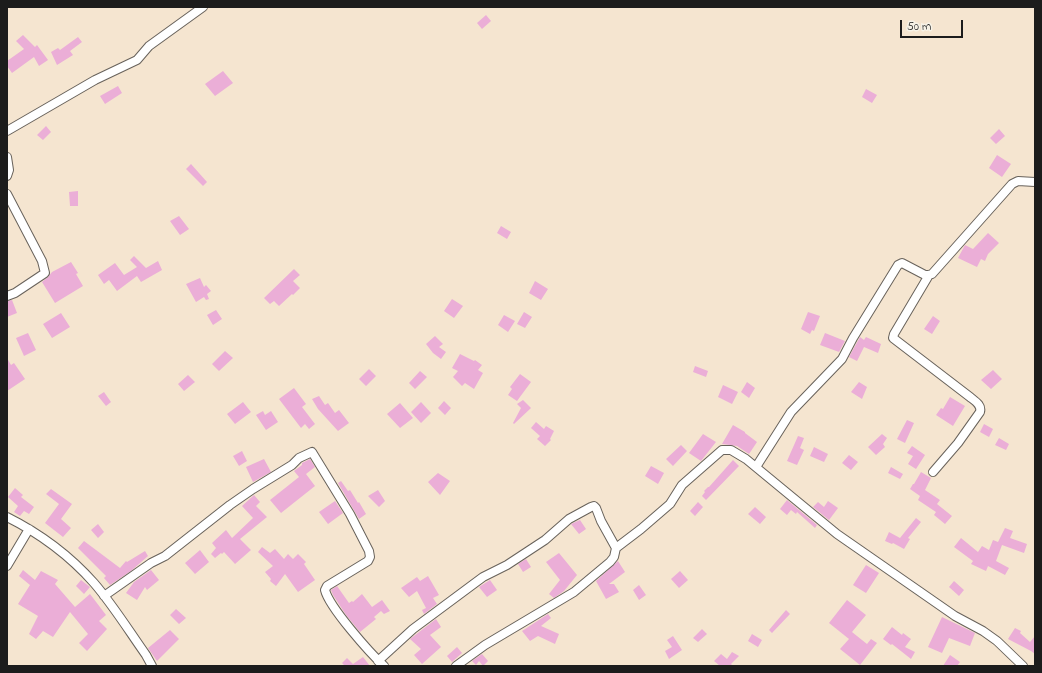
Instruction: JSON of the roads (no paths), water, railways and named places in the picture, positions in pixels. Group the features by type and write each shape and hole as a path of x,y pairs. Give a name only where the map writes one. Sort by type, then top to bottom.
{"street":[{"path":"7,132 95,80 137,60 149,46 203,7"},
{"path":"7,157 9,170 7,176"},
{"path":"933,472 958,442 981,409 970,396 893,338 894,334 929,275 932,274 1012,184 1018,181 1035,182"},
{"path":"7,194 42,261 45,273 16,293 7,296"},
{"path":"756,467 791,412 842,359 859,328 898,265 902,263 929,275"},
{"path":"616,548 641,530 670,504 682,485 722,450 730,450 756,467 837,534 955,616 983,631 997,641 1023,666"},
{"path":"104,596 151,562 165,556 230,505 253,489 299,458 312,452 350,514 369,550 370,557 368,561 327,586 325,590 326,595 343,620 381,663 413,629 483,577 507,565 545,540 569,520 591,506 594,506 616,548 614,557 574,592 485,645 456,666"},
{"path":"7,517 29,529 64,554 94,583 146,655 152,666"},
{"path":"7,566 29,529"}]}
